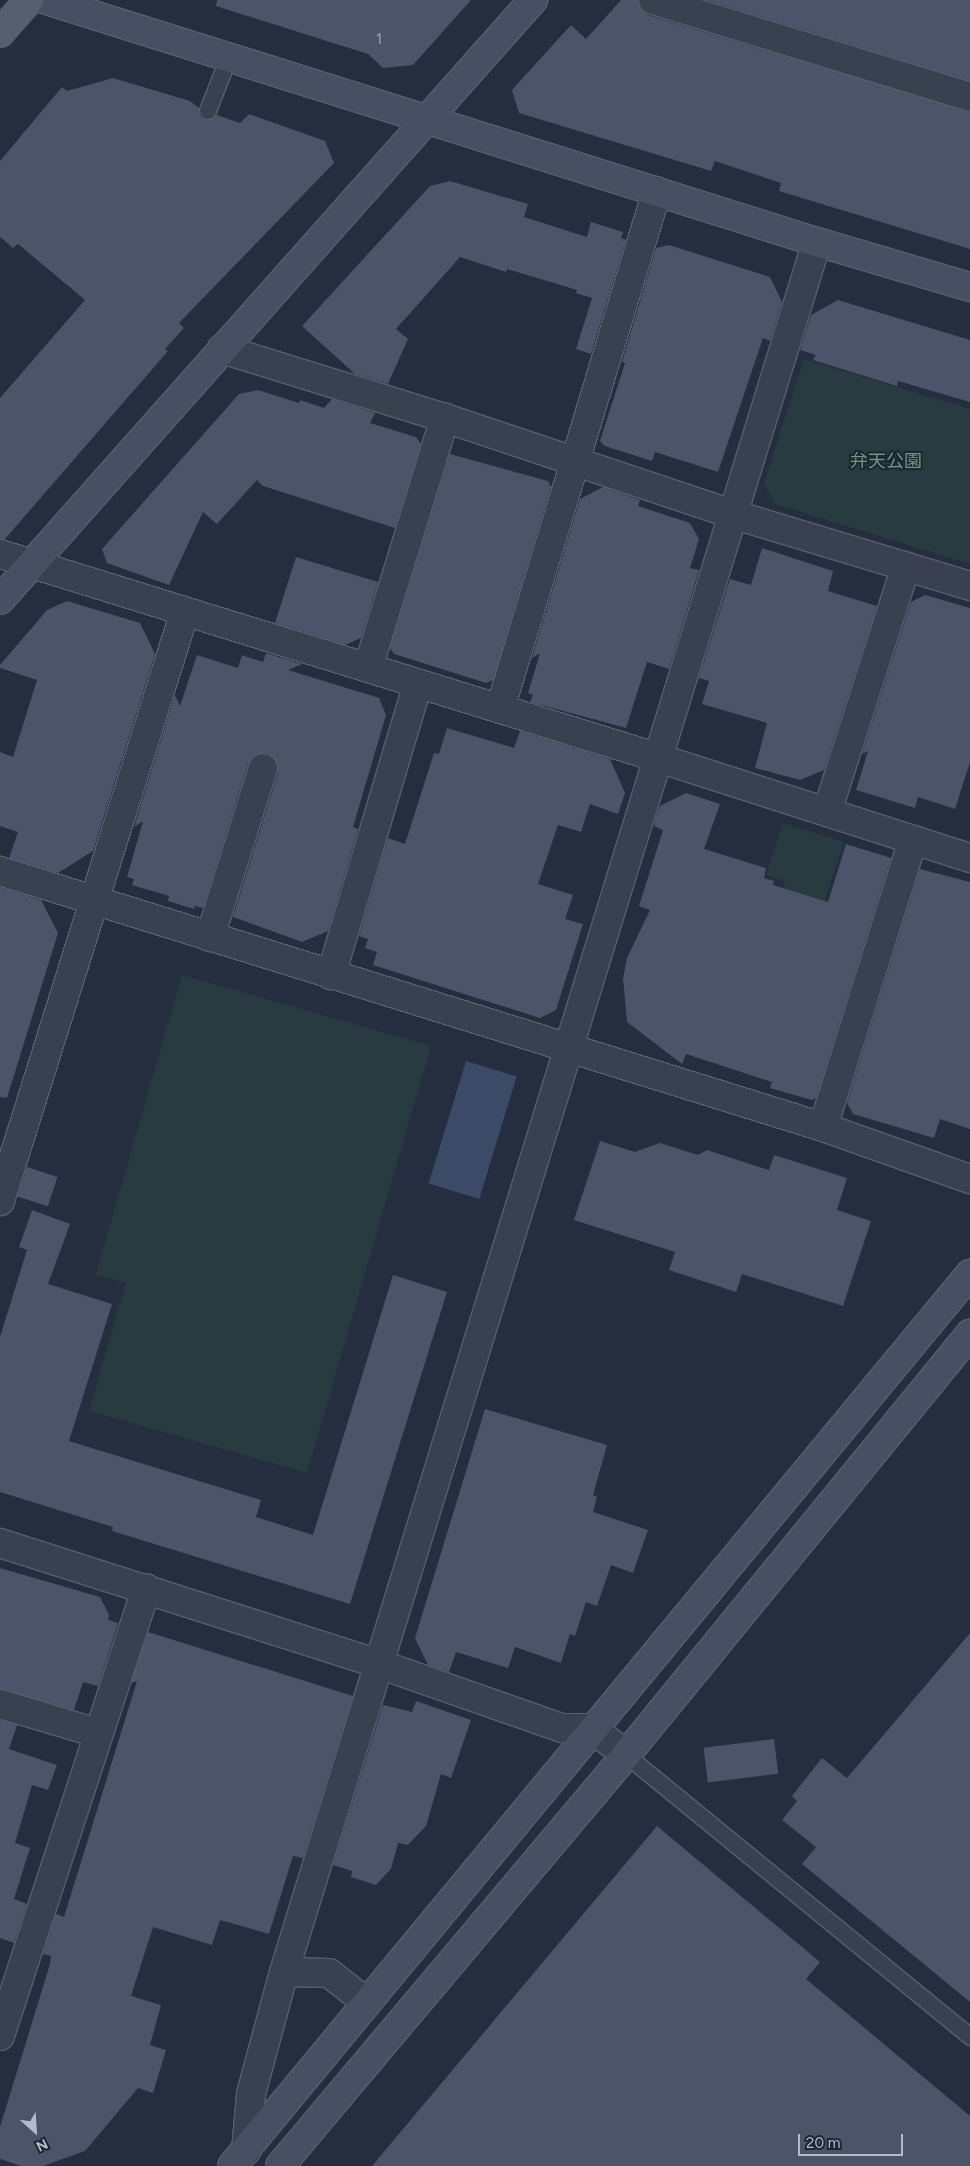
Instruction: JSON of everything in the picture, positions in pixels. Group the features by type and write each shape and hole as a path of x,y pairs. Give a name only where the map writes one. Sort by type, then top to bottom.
{"main road":[{"path":"0,33 30,0"}],"street":[{"path":"46,0 817,242 970,287"},
{"path":"0,600 533,0"},
{"path":"653,0 970,97"},
{"path":"500,709 657,191"},
{"path":"239,2159 251,2094 284,1972 570,1048 656,758 735,514 817,242"},
{"path":"222,350 445,418 576,463 735,514 970,586"},
{"path":"368,668 445,418"},
{"path":"0,554 500,709 970,858"},
{"path":"827,812 906,566"},
{"path":"0,1200 185,611"},
{"path":"331,974 418,684"},
{"path":"210,937 263,768"},
{"path":"822,1127 913,840"},
{"path":"0,871 822,1127 970,1179"},
{"path":"239,2159 592,1728 970,1274"},
{"path":"280,2166 626,1755 970,1334"},
{"path":"0,1544 146,1588 379,1664 562,1728 592,1728 626,1755"},
{"path":"0,2036 97,1733 146,1588"},
{"path":"0,1704 97,1733"},
{"path":"284,1972 329,1973 366,2002"}],"lane":[{"path":"208,111 229,57"},
{"path":"626,1755 970,2036"}],"green space":[{"name":"弁天公園","path":"804,359 970,409 970,564 775,504 764,483"},
{"path":"783,823 844,842 806,958 764,945 785,881 766,875"},
{"path":"182,975 431,1046 307,1473 89,1411 126,1283 96,1274"}],"water":[{"path":"466,1061 517,1076 479,1199 429,1183"}],"building":[{"path":"217,0 471,0 413,65 383,68 368,54 216,6"},
{"path":"621,0 638,0 641,10 648,15 970,112 970,249 779,191 781,183 715,161 711,171 519,113 512,90 520,81 571,25 586,39"},
{"path":"706,0 970,0 970,81"},
{"path":"113,78 190,101 199,108 200,117 205,120 217,115 240,123 249,114 325,141 334,163 179,323 184,328 165,349 168,351 5,539 0,539 0,398 85,300 18,244 13,248 0,237 0,161 62,87 67,91"},
{"path":"450,181 528,204 524,217 587,237 591,222 623,232 621,238 626,240 591,354 576,349 592,298 576,293 577,290 507,269 506,272 460,257 396,329 408,339 388,384 355,374 302,326 430,186"},
{"path":"669,245 770,277 782,302 770,341 763,338 718,472 655,452 652,461 605,446 600,441 625,363 622,362 656,248"},
{"path":"838,300 970,340 970,402 898,381 897,386 813,360 816,355 800,350 811,315"},
{"path":"258,390 299,403 300,400 324,408 332,399 375,413 370,423 416,437 421,444 395,528 263,486 257,480 217,524 203,512 169,585 107,563 102,549 239,394"},
{"path":"450,454 548,481 551,487 493,680 486,683 394,654 390,648"},
{"path":"603,487 640,500 638,506 690,523 699,539 690,568 699,570 669,669 647,662 626,728 530,702 533,695 528,693 540,653 532,658 580,499"},
{"path":"762,548 833,571 828,591 877,606 824,770 800,780 755,768 767,723 702,704 709,681 699,678 730,579 751,585"},
{"path":"296,557 378,582 361,638 345,645 275,623"},
{"path":"925,595 970,608 970,762 955,809 918,797 915,808 856,790 868,751 862,754 911,602"},
{"path":"67,601 140,623 155,654 93,851 58,873 9,858 18,832 0,826 0,752 13,757 37,680 0,668 0,665 47,610"},
{"path":"266,653 302,664 288,670 379,698 386,715 353,827 358,829 328,931 302,942 233,917 278,773 278,764 268,753 259,753 248,763 203,908 195,906 194,909 168,901 169,896 132,885 134,879 127,877 143,821 134,827 175,695 180,706 197,655 238,668 242,655 263,662"},
{"path":"447,728 514,748 520,731 610,759 625,793 618,814 590,804 581,832 558,825 538,884 573,895 565,919 583,924 556,1010 540,1018 373,965 377,952 365,948 368,939 359,936 388,838 405,844 434,753 439,754"},
{"path":"686,793 720,804 704,849 766,868 764,878 774,881 773,885 828,902 846,844 891,858 816,1098 812,1100 770,1088 772,1082 686,1054 682,1064 627,1022 623,978 627,958 650,910 639,906 663,830 654,826 655,820 660,806"},
{"path":"920,869 970,882 970,1129 940,1119 934,1138 853,1114 847,1103"},
{"path":"0,887 41,900 58,933 7,1098 0,1097"},
{"path":"600,1141 635,1152 660,1143 698,1155 707,1150 769,1170 774,1155 847,1178 837,1210 871,1221 843,1306 742,1274 736,1292 669,1270 675,1252 574,1220"},
{"path":"27,1167 57,1177 48,1206 17,1196"},
{"path":"32,1210 70,1224 48,1284 112,1304 69,1441 261,1500 256,1517 313,1535 393,1275 447,1292 350,1604 112,1531 113,1527 0,1492 0,1337 27,1250 19,1247"},
{"path":"485,1409 607,1445 593,1495 597,1497 593,1512 648,1530 633,1573 611,1565 597,1606 586,1602 575,1636 570,1634 561,1663 515,1647 508,1668 456,1652 449,1672 428,1665 415,1638"},
{"path":"0,1568 100,1597 109,1615 108,1620 118,1623 98,1686 83,1682 74,1710 0,1689"},
{"path":"148,1632 353,1696 303,1858 293,1856 269,1934 220,1920 212,1945 153,1927 131,1996 161,2005 150,2045 166,2050 153,2093 138,2088 85,2151 43,2166 21,2166 0,2159 0,2127 50,1964 51,1956 43,1954 56,1914 64,1917 137,1681 131,1683"},
{"path":"970,1633 970,2002 802,1864 816,1847 782,1820 797,1801 792,1796 822,1758 847,1778"},
{"path":"416,1701 471,1720 451,1778 441,1774 426,1826 408,1845 398,1843 391,1869 376,1885 351,1877 352,1871 333,1865 383,1705 412,1712"},
{"path":"0,1720 17,1725 9,1749 57,1765 48,1790 32,1785 15,1843 30,1848 14,1899 27,1904 14,1943 0,1938"},
{"path":"774,1739 778,1774 708,1782 704,1748"},
{"path":"657,1826 820,1962 806,1979 970,2116 970,2166 372,2166"}]}
